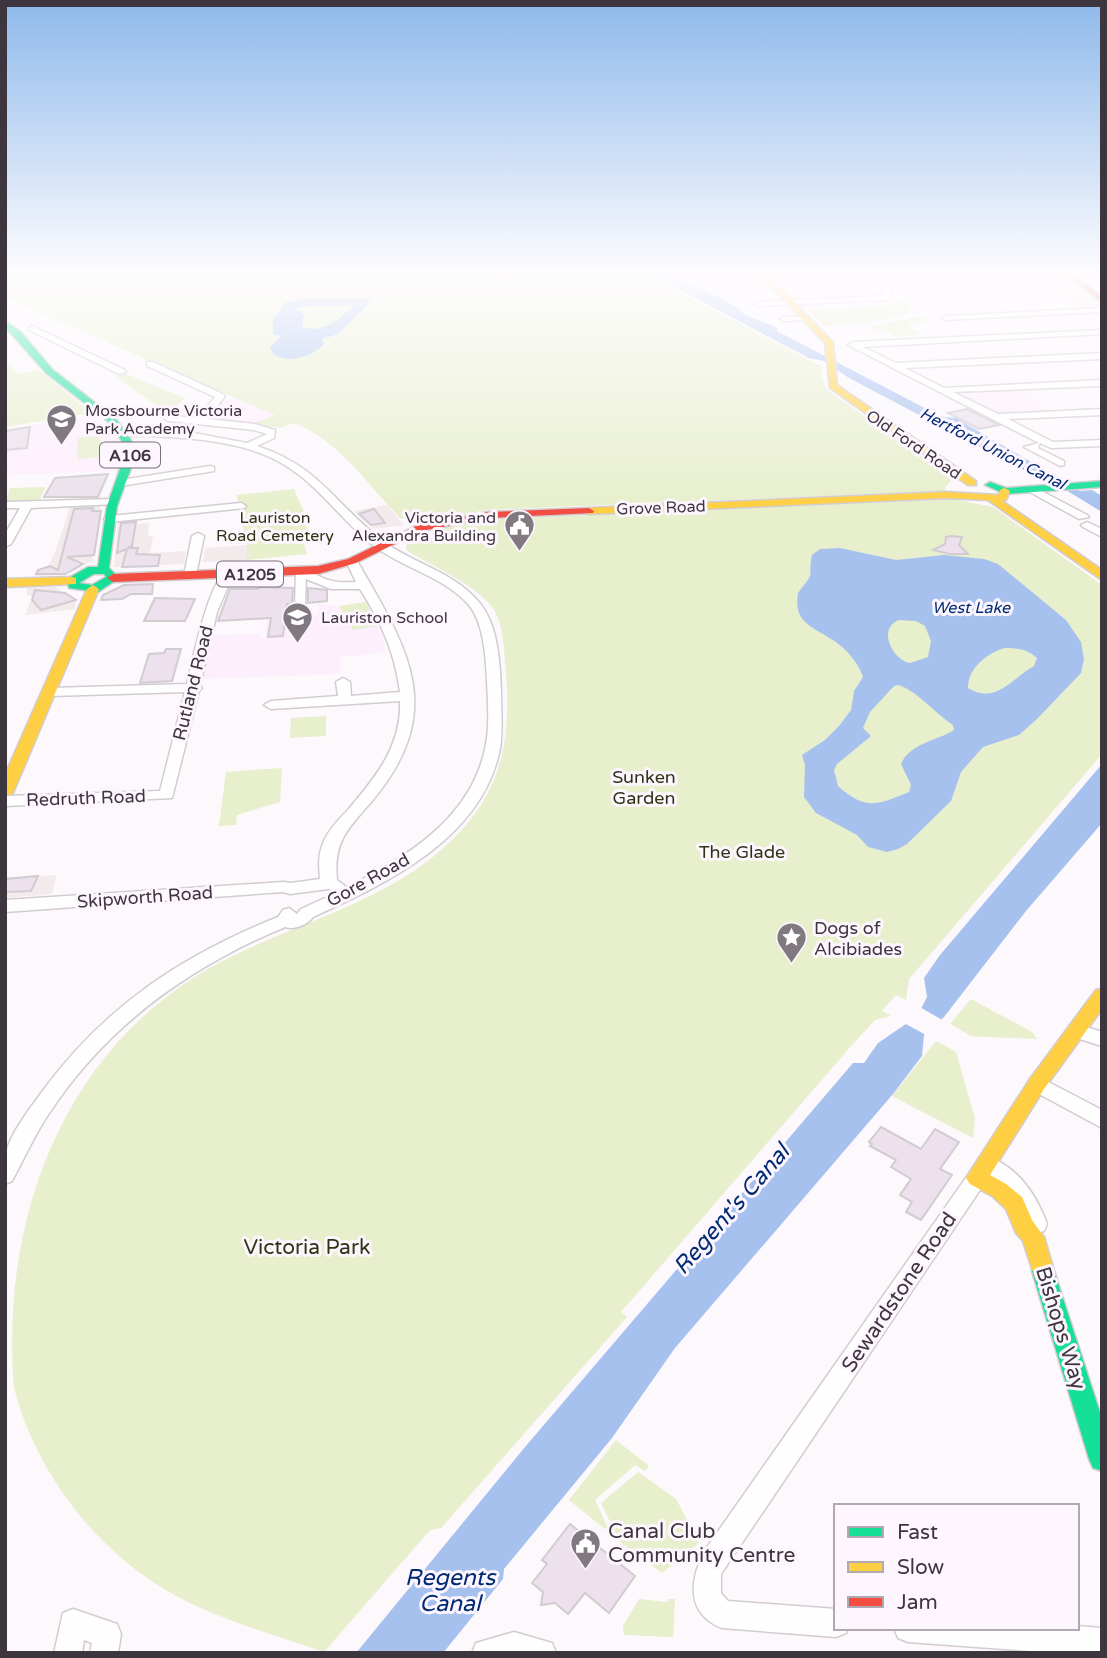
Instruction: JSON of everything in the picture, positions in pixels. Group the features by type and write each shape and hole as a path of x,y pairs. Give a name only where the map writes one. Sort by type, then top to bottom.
{"main road":[{"name":"A106","path":"33,352 48,370 116,423 122,434 130,459 113,502 108,574"},
{"name":"Old Ford Road","path":"830,352 831,382 838,389 970,490"},
{"name":"Grove Road","path":"388,549 418,528 488,514 946,495 970,490 999,495 1040,488 1095,485"},
{"path":"999,495 1102,576"},
{"name":"A1205","path":"108,574 227,575 303,572 352,561 388,549"},
{"path":"5,583 72,581 85,572 108,574 107,584 93,589 76,587 72,581"},
{"path":"5,793 10,774 51,692 93,589"},
{"name":"Sewardstone Road","path":"981,1171 1037,1084 1102,995"},
{"name":"Bishops Way","path":"1033,1237 1102,1459"}],"street":[{"path":"81,352 122,372"},
{"path":"869,352 1045,444"},
{"path":"892,365 1102,356"},
{"path":"150,364 220,396 201,421"},
{"path":"943,391 1102,383"},
{"path":"997,418 1102,412"},
{"path":"161,413 171,419 256,427 272,432 271,436 250,445"},
{"name":"Gore Road","path":"5,1175 42,1107 103,1033 135,1005 205,957 284,921 290,923 298,920 392,871 443,832 479,786 492,753 495,734 494,676 483,623 478,609 464,594 388,549 314,480 290,462 250,445 204,437 135,432 122,434"},
{"path":"1060,463 1029,447 1045,444 1102,443"},
{"path":"121,483 210,469"},
{"path":"1040,488 1102,534"},
{"path":"5,505 113,502"},
{"path":"5,544 28,505"},
{"path":"110,519 241,506"},
{"path":"190,575 198,537"},
{"path":"329,883 327,859 331,843 386,776 408,726 408,696 399,652 388,626 362,585 352,561"},
{"path":"299,605 303,572 326,583 362,585"},
{"name":"Rutland Road","path":"167,795 195,688 211,612 227,575"},
{"path":"343,682 345,701"},
{"path":"51,692 195,688"},
{"path":"271,705 408,696"},
{"name":"Redruth Road","path":"5,802 167,795"},
{"name":"Skipworth Road","path":"5,906 284,887 293,889 329,883 352,892"},
{"path":"1077,1031 1102,1040"},
{"path":"1037,1084 1102,1120"},
{"name":"Bishops Way","path":"981,1171 1011,1182 1027,1199 1036,1226 1033,1237"},
{"name":"Sewardstone Road","path":"834,1623 722,1614 711,1606 705,1580 714,1559 981,1171"},
{"path":"68,1653 74,1623 107,1634 104,1653"},
{"path":"936,1630 1102,1642"},
{"path":"486,1653 514,1646 542,1653"}],"shaded area":[{"path":"1025,390 1050,412 999,415 957,394"},
{"path":"234,397 276,415 254,423 227,421 213,414 226,400"},
{"name":"Mossbourne Victoria Park Academy","path":"94,416 109,425 117,440 121,471 5,475 5,429"},
{"path":"387,505 404,525 374,529 354,511"},
{"path":"99,506 96,552 92,559 95,560 60,575 35,576 38,570 47,568 70,507"},
{"path":"136,520 136,524 149,523 148,536 153,536 150,553 186,551 184,564 114,567 118,522"},
{"path":"248,545 247,560 203,562 205,548"},
{"path":"55,587 76,600 75,609 25,615 33,596 27,595 27,588"},
{"name":"Lauriston School","path":"366,602 375,617 386,652 340,657 340,674 204,679 214,635 260,634 261,638 266,637 266,618 318,614 318,604 340,606"},
{"path":"57,875 52,894 5,898 5,879"}],"green space":[{"path":"130,352 794,352 824,368 820,370 826,389 953,479 945,487 945,491 486,510 440,519 417,515 401,519 339,452 311,431 294,423 280,428 254,423 275,415"},
{"path":"5,362 18,374 39,370 91,413 5,427"},
{"path":"124,373 185,398 174,408 157,406 117,377"},
{"path":"97,436 105,446 101,457 77,459 78,438"},
{"path":"46,487 39,501 5,502 10,488"},
{"name":"Lauriston Road Cemetery","path":"294,489 303,510 310,539 303,541 307,554 247,560 247,544 241,519 245,518 236,495"},
{"name":"Victoria Park","path":"953,499 993,507 1102,585 1102,754 909,979 906,1000 896,995 882,1011 891,1016 875,1020 852,1045 621,1312 627,1317 441,1528 430,1530 324,1652 213,1613 178,1597 149,1579 97,1535 75,1509 55,1481 24,1420 14,1388 12,1325 18,1263 31,1203 52,1146 80,1093 115,1045 159,1003 210,968 381,891 407,875 455,837 473,817 486,796 503,751 506,726 506,671 500,624 494,610 478,593 411,553 406,549 407,543 416,538 421,541 437,537 434,533 437,529 471,520"},
{"path":"366,602 378,626 353,630 339,606"},
{"path":"326,716 326,736 290,738 291,718"},
{"path":"282,768 280,802 237,815 236,825 219,826 226,772"},
{"path":"971,999 1032,1032 1037,1039 971,1036 950,1024"},
{"path":"936,1041 956,1052 975,1119 973,1138 892,1096"},
{"path":"616,1440 649,1466 645,1471 635,1465 595,1500 608,1528 605,1529 569,1500"},
{"path":"638,1472 676,1499 699,1543 662,1573 620,1542 601,1503"},
{"path":"639,1599 666,1602 675,1599 673,1637 624,1635 623,1626"}],"water":[{"path":"272,352 312,352 292,359"},
{"name":"Hertford Union Canal","path":"798,352 818,352 942,417 956,418 1080,491 1092,490 1102,496 1102,512 1051,481 1039,478 849,378 824,361"},
{"name":"West Lake","path":"840,548 896,560 944,555 984,559 998,564 1066,620 1081,642 1084,659 1081,673 1019,735 983,747 961,772 951,801 907,844 887,852 868,847 857,835 816,813 804,797 805,765 802,755 825,740 839,726 851,710 854,691 863,677 846,650 811,627 798,611 798,593 809,577 812,555 820,549","holes":["899,620 916,621 925,626 931,641 928,657 910,663 903,661 893,650 888,636 889,630 892,624","1018,649 1037,658 1034,666 995,692 978,692 968,688 975,668 998,650","894,686 905,687 953,725 954,730 917,747 905,757 901,764 911,785 909,792 881,802 857,800 838,786 834,770 837,764 871,736 863,728 870,712"]},
{"name":"Regents Canal","path":"1102,764 1102,823 1026,911 944,1017 924,1035 922,1056 893,1094 675,1348 612,1438 504,1569 503,1579 443,1653 356,1653 525,1447 853,1063 864,1063 878,1043 906,1024 922,1007 927,997 924,978 940,955"}],"pier":[{"path":"918,1006 944,1021 928,1036 902,1022"}],"building":[{"path":"967,409 999,425 979,429 948,413"},
{"path":"30,427 27,448 5,450 5,431"},
{"path":"108,474 98,497 44,497 55,478"},
{"path":"93,508 92,511 101,511 94,555 67,557 83,564 65,574 36,574 38,570 50,566 58,570 74,509"},
{"path":"374,509 385,523 371,525 359,514"},
{"path":"136,522 132,546 128,548 138,548 136,554 160,555 158,566 122,567 127,549 117,553 121,523"},
{"path":"946,537 962,537 959,545 968,554 933,550 945,544"},
{"path":"153,584 152,594 131,594 122,599 101,600 103,595 124,585"},
{"path":"293,588 292,604 287,604 283,636 268,637 271,618 218,621 230,589"},
{"path":"308,588 327,590 327,601 308,603"},
{"path":"35,590 65,593 76,600 41,610 32,600"},
{"path":"155,598 195,599 185,621 144,621"},
{"path":"166,649 181,649 172,681 140,683 149,654 164,653"},
{"path":"38,876 31,891 5,892 5,879"},
{"path":"881,1127 921,1149 935,1129 959,1142 940,1169 952,1175 921,1220 906,1212 912,1202 900,1195 911,1179 891,1167 896,1160 870,1146 872,1144 869,1142"},
{"name":"Canal Club Community Centre","path":"570,1524 635,1576 609,1613 585,1593 568,1614 555,1603 541,1605 543,1592 532,1583 547,1564 542,1560"}],"traffic: fast":[{"path":"34,352 64,384 113,421 128,443 128,463 112,506 103,570"},
{"path":"990,485 1005,491 1102,484"},
{"path":"92,570 108,571 113,578 94,589 73,585 73,579 92,570"},
{"path":"1043,1271 1102,1459"}],"traffic: slow":[{"path":"830,352 833,386 972,483"},
{"path":"589,511 946,495 1002,498 1005,491"},
{"path":"992,499 1102,576"},
{"path":"5,583 72,581"},
{"path":"5,793 93,589"},
{"path":"1043,1271 1033,1237 1024,1226 1014,1203 999,1190 977,1178 1037,1084 1102,995"}],"traffic: jam":[{"path":"113,578 318,570 352,561 418,528 488,515 589,511"}],"place":[{"name":"Mossbourne Victoria Park Academy","path":"62,446"},
{"name":"Victoria and Alexandra Building","path":"519,553"},
{"name":"Lauriston School","path":"298,644"},
{"name":"Dogs of Alcibiades","path":"791,965"},
{"name":"Canal Club Community Centre","path":"585,1570"}],"park label":[{"name":"Sunken Garden","path":"644,787"},
{"name":"The Glade","path":"742,852"}],"water label":[{"name":"Regent's Canal","path":"731,1209"}]}
